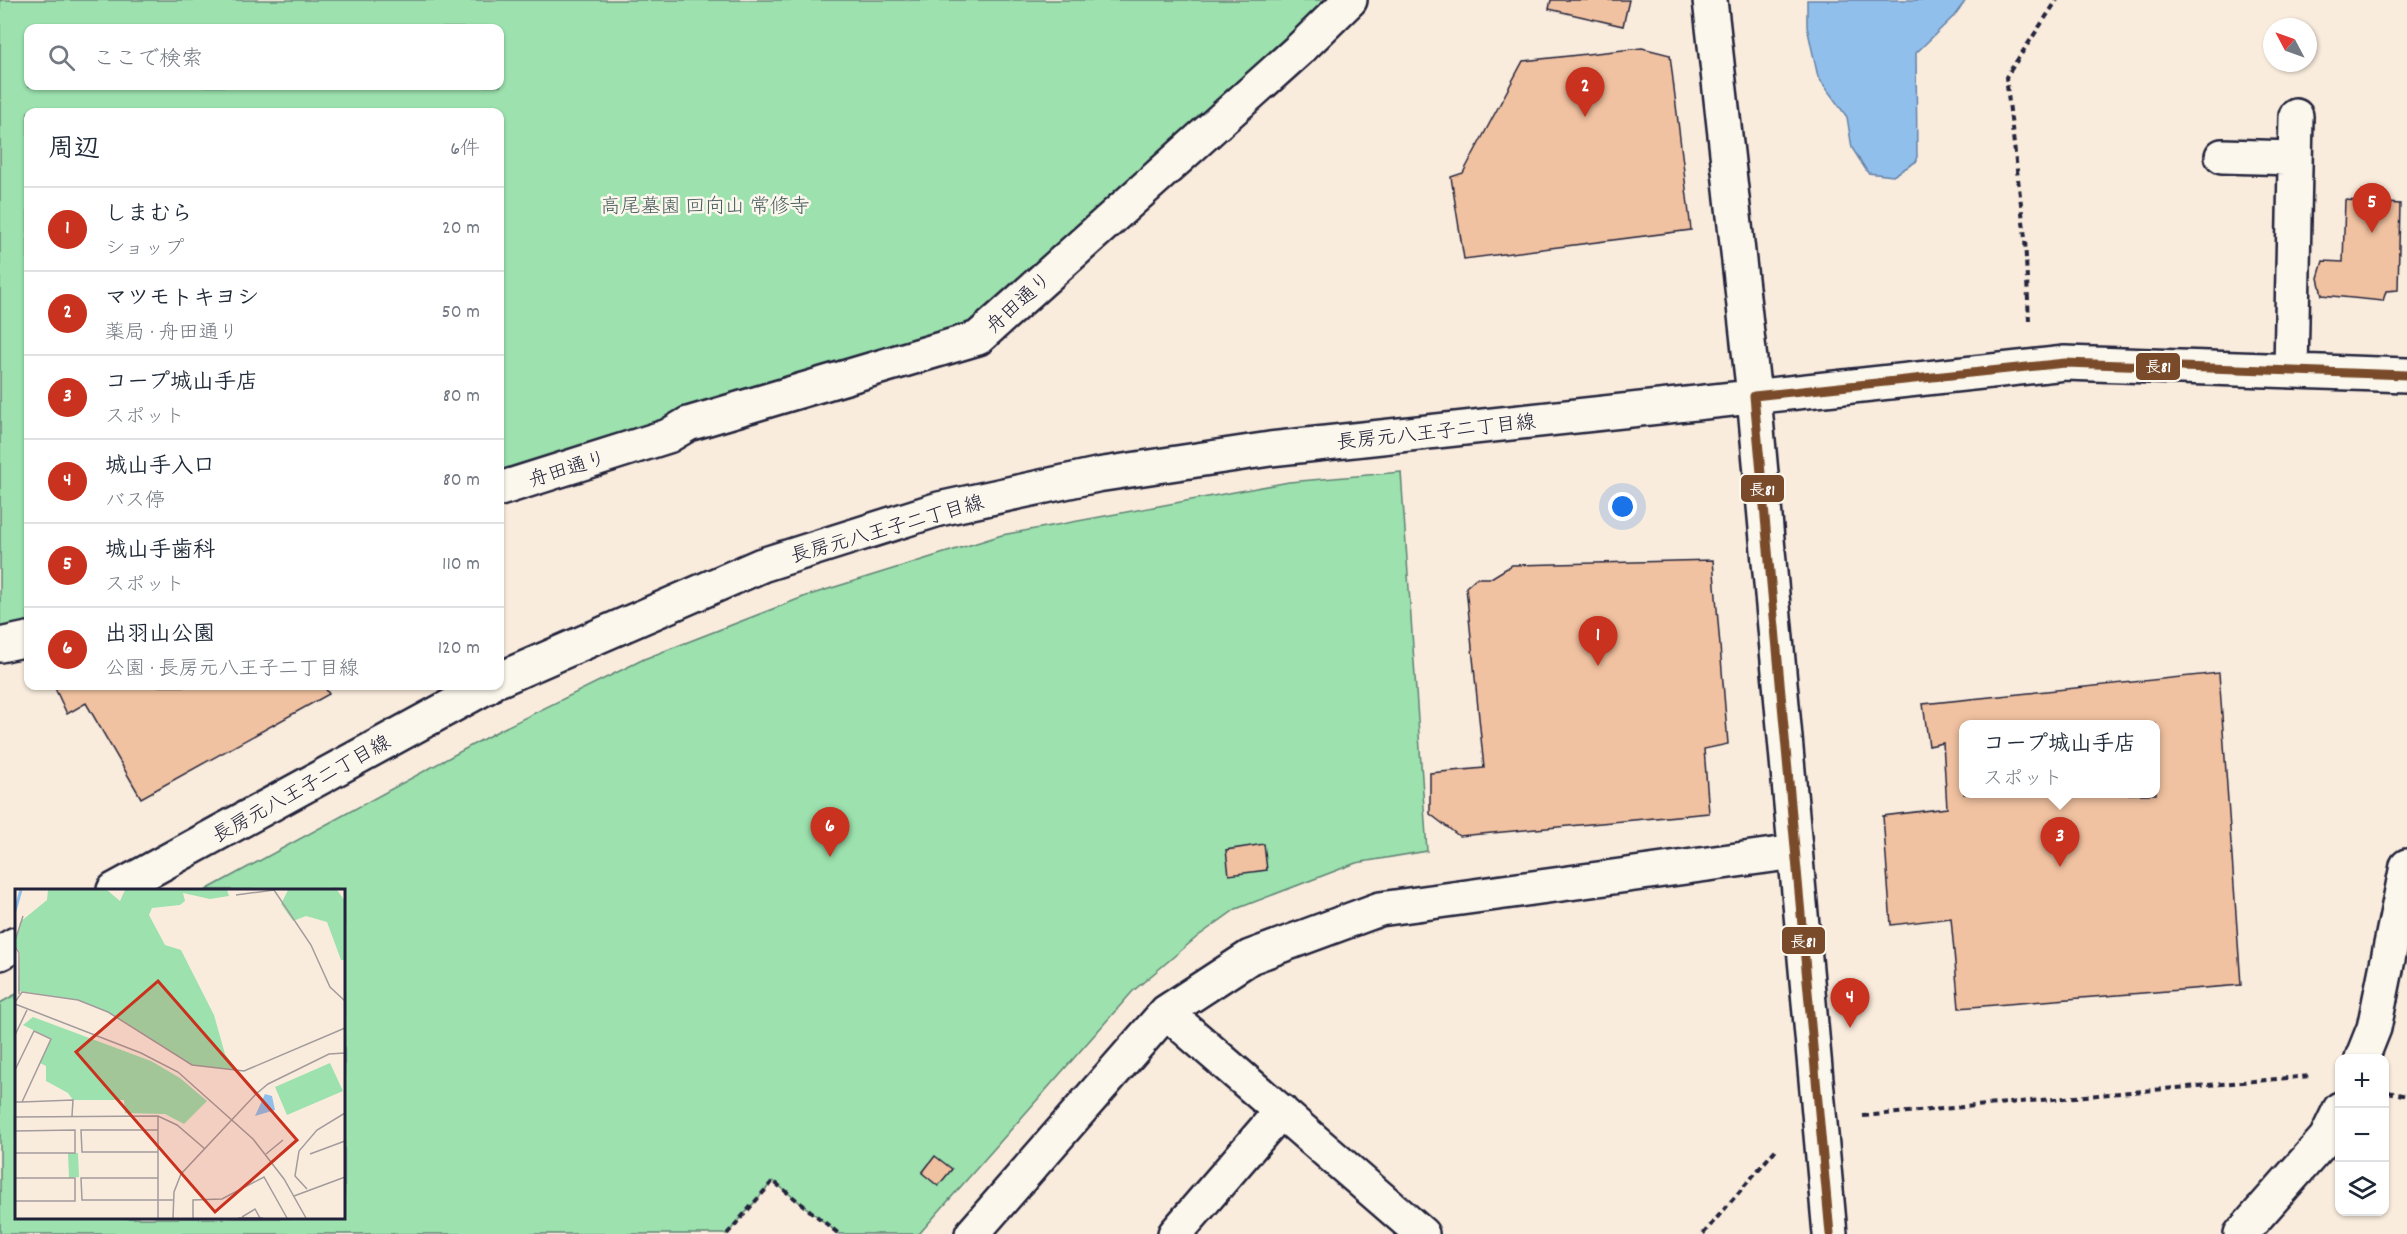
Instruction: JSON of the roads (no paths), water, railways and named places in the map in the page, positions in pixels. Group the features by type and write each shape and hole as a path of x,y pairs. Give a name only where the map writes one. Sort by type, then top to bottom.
{"street":[{"name":"舟田通り","path":"504,488 668,436 688,424 978,338 1301,48 1350,0"},
{"path":"1710,0 1754,396 1830,1234"},
{"path":"2291,371 2296,116"},
{"path":"2222,156 2295,158"},
{"name":"長房元八王子二丁目線","path":"504,678 762,565 939,509 1097,475 1270,449 2065,363 2407,375"},
{"path":"0,645 24,640"},
{"name":"長房元八王子二丁目線","path":"118,889 481,690"},
{"path":"972,1234 1166,1012 1250,957 1380,909 1795,852"},
{"path":"2364,1054 2374,1028 2407,866"},
{"path":"0,953 15,945"},
{"path":"1166,1012 1422,1234"},
{"path":"1175,1234 1281,1112"},
{"path":"2241,1234 2326,1138 2335,1119"}],"water":[{"path":"1807,0 1966,0 1954,16 1916,53 1917,161 1893,176 1868,173 1852,148 1847,117 1818,77 1807,27"}],"place":[{"name":"マツモトキヨシ","path":"1585,117"},
{"name":"城山手歯科","path":"2372,233"},
{"name":"しまむら","path":"1598,666"},
{"name":"出羽山公園","path":"830,857"},
{"name":"コープ城山手店","path":"2060,867"},
{"name":"城山手入口","path":"1850,1028"}],"park label":[{"name":"高尾墓園 回向山 常修寺","path":"705,205"}]}
